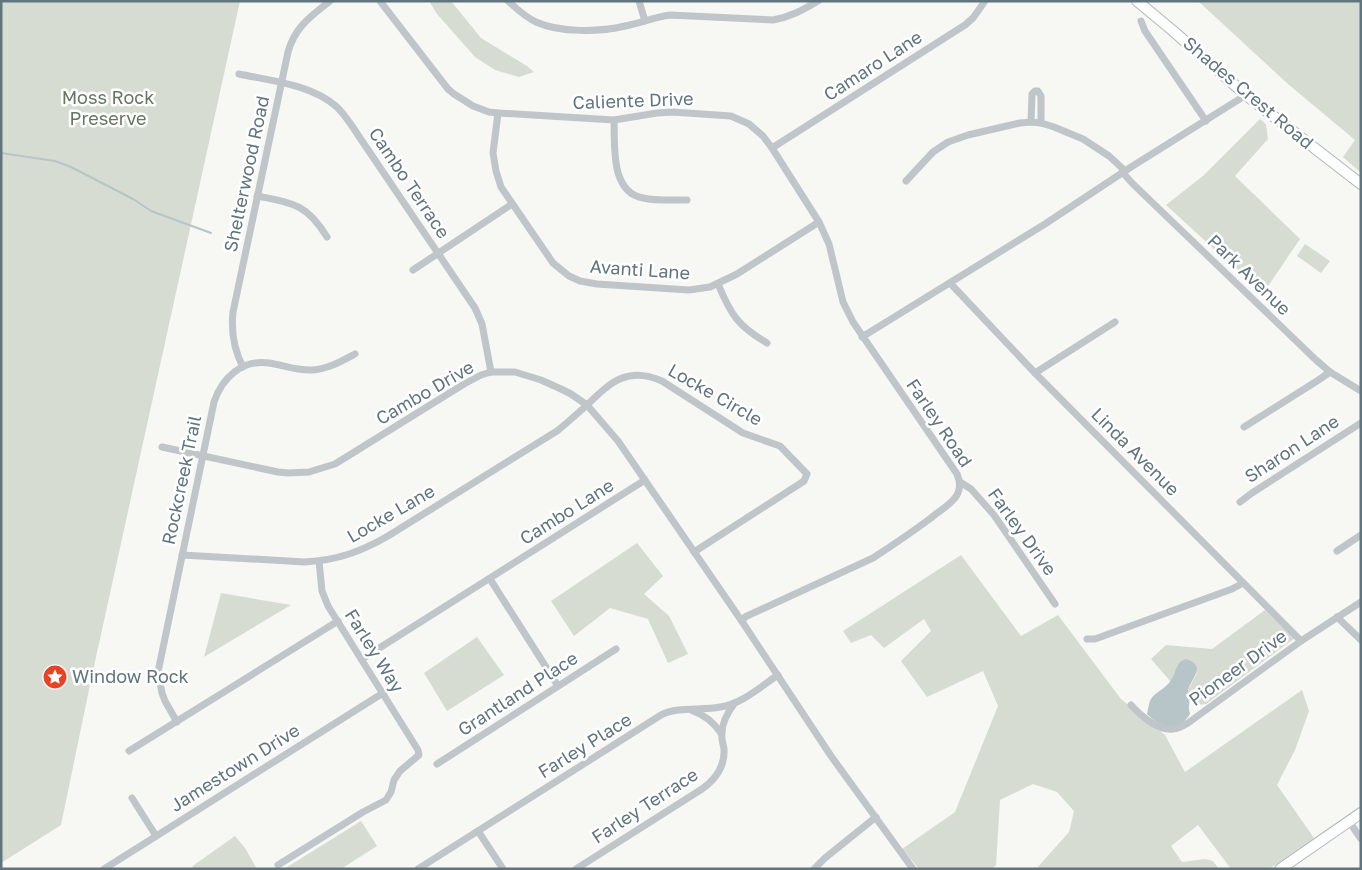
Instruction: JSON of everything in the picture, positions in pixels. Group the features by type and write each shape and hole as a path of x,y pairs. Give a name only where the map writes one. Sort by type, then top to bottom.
{"street":[{"name":"Shelterwood Road","path":"243,367 234,341 232,318 288,52 294,36 303,23 330,1"},
{"name":"Caliente Drive","path":"380,1 454,94 473,106 489,112 614,120 665,112 732,116 756,129 772,148 819,222 829,244 843,302 862,337"},
{"path":"508,1 526,16 537,22 554,28 589,30 605,30 670,15 773,20 799,12 818,1"},
{"path":"639,1 645,21"},
{"name":"Camaro Lane","path":"772,148 965,25 973,18 985,1"},
{"name":"Shades Crest Road","path":"1137,1 1246,95 1361,184"},
{"path":"1141,21 1145,31 1206,121"},
{"name":"Cambo Terrace","path":"239,74 314,92 343,113 479,317 484,331 492,372"},
{"path":"1031,122 1032,94 1038,91 1041,96 1041,123"},
{"path":"862,337 1045,224 1246,95"},
{"name":"Avanti Lane","path":"498,113 494,141 494,162 498,179 512,204 553,263 562,272 574,279 597,284 689,290 710,287 737,274 819,222"},
{"path":"614,120 617,171 620,180 628,190 642,198 687,200"},
{"name":"Park Avenue","path":"906,181 933,152 948,142 968,134 1031,122 1054,127 1083,139 1099,151 1118,171 1123,173 1288,334 1330,372 1361,391"},
{"path":"258,196 288,202 306,210 327,237"},
{"path":"413,270 512,204"},
{"name":"Linda Avenue","path":"950,283 1035,373 1301,641"},
{"path":"718,284 736,320 748,332 767,343"},
{"path":"1035,373 1115,322"},
{"name":"Farley Road","path":"741,620 863,563 890,547 949,504 958,494 960,482 957,474 862,337"},
{"path":"243,367 261,363 300,370 318,369 330,366 355,354"},
{"name":"Rockcreek Trail","path":"177,722 165,700 158,672 214,402 221,385 227,378 243,367"},
{"name":"Cambo Drive","path":"162,447 269,470 309,472 335,464 481,375 492,372 515,372 528,375 571,394 587,405 618,441 645,480"},
{"path":"1244,427 1330,372"},
{"name":"Locke Circle","path":"587,405 602,390 618,380 636,376 655,378 670,385 744,433 780,446 807,474 801,483 694,552"},
{"name":"Locke Lane","path":"182,555 305,562 345,556 362,550 382,540 557,431 587,405"},
{"name":"Sharon Lane","path":"1240,502 1252,492 1361,423"},
{"path":"645,480 831,756 913,869"},
{"name":"Cambo Lane","path":"362,659 645,480"},
{"name":"Farley Drive","path":"960,482 971,488 994,514 1055,604"},
{"path":"1337,551 1361,535"},
{"name":"Farley Way","path":"278,865 363,812 386,800 400,771 419,754 328,606 322,592 319,561"},
{"path":"490,579 558,686"},
{"path":"1087,639 1095,639 1232,589 1243,583"},
{"name":"Pioneer Drive","path":"1131,705 1140,715 1161,727 1180,728 1301,641 1361,602"},
{"path":"1337,617 1361,640"},
{"path":"129,751 338,621"},
{"name":"Grantland Place","path":"437,764 616,649"},
{"name":"Farley Place","path":"418,869 661,715 673,711 718,708 734,704 778,675"},
{"name":"Jamestown Drive","path":"104,869 382,693"},
{"name":"Farley Terrace","path":"576,869 709,784 720,771 724,748 722,733 726,717 734,704"},
{"path":"688,710 702,714 722,733"},
{"path":"132,798 156,836"},
{"path":"1280,869 1361,813"},
{"path":"814,869 876,817"},
{"path":"1349,821 1361,839"},
{"path":"478,831 503,869"}],"green space":[{"name":"Moss Rock Preserve","path":"1,1 240,1 61,825 1,863"},
{"path":"429,1 451,1 481,38 534,72 519,77 495,70 475,57 437,14"},
{"path":"1198,1 1361,1 1361,173 1343,157 1355,140 1288,84"},
{"path":"1260,119 1266,124 1268,139 1235,176 1300,239 1264,292 1166,205 1204,175"},
{"path":"1305,244 1330,261 1321,273 1297,256"},
{"path":"637,543 663,576 644,594 669,616 688,654 668,663 648,619 610,608 574,636 551,601"},
{"path":"961,555 1021,636 1058,615 1121,699 1165,735 1185,772 1302,690 1309,711 1295,750 1277,785 1314,838 1269,869 1231,869 1198,825 1171,846 1182,862 1205,859 1213,861 1219,869 1036,869 1069,832 1074,811 1057,792 1033,784 1000,800 996,865 992,869 919,869 902,849 955,812 998,706 983,671 927,697 901,661 931,631 924,619 884,648 871,635 851,643 843,631"},
{"path":"221,593 291,605 204,657"},
{"path":"1265,610 1295,638 1206,704 1197,705 1191,698 1188,690 1197,673 1178,664 1171,682 1151,659 1166,645 1212,649"},
{"path":"477,637 504,675 447,711 424,673"},
{"path":"361,821 377,846 341,869 284,869"},
{"path":"235,836 245,848 257,869 191,869 194,865"}],"shaded area":[{"path":"1186,659 1196,665 1197,668 1188,690 1190,714 1180,725 1175,727 1164,726 1147,714 1150,702 1169,683 1180,662"}],"waterway":[{"path":"1,153 55,161 71,167 133,199 151,211 211,233"}],"place":[{"name":"Window Rock","path":"55,677"}]}
